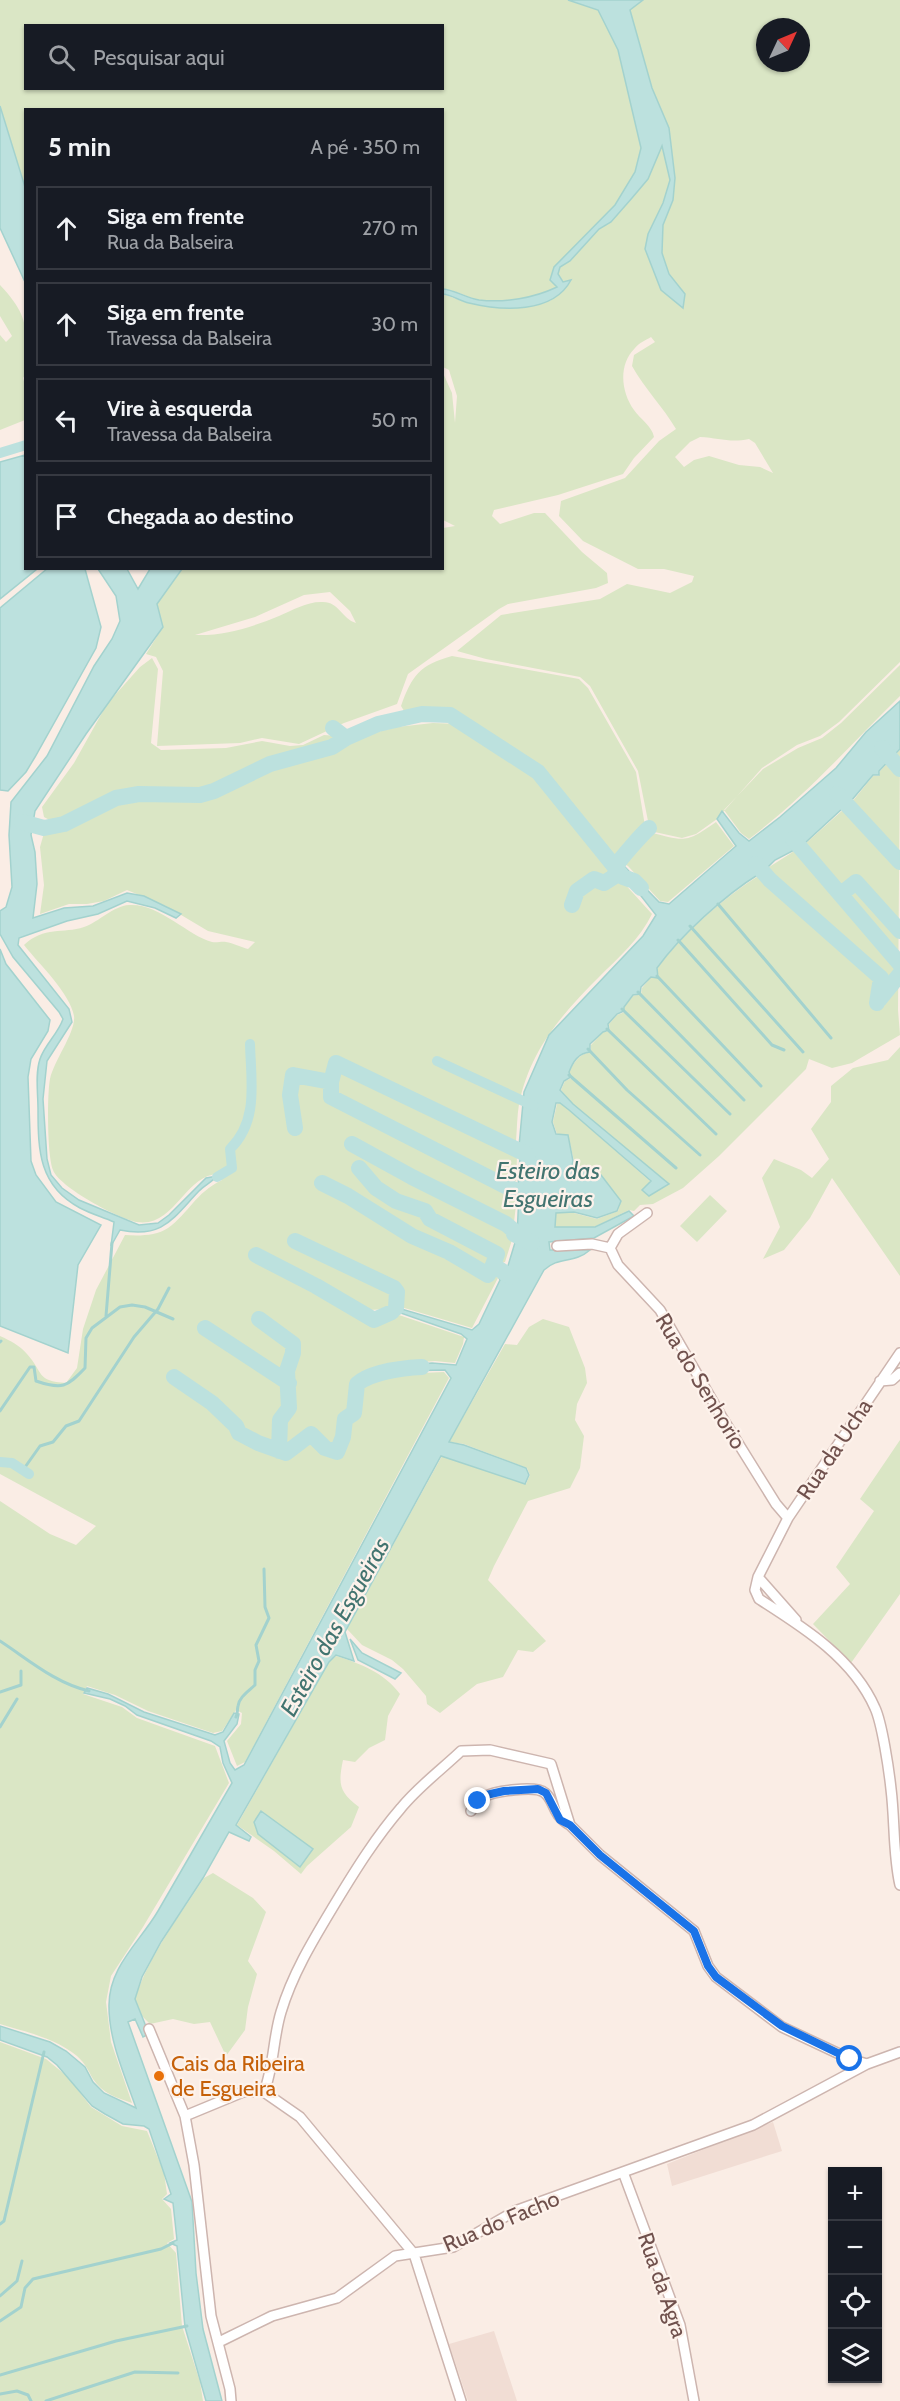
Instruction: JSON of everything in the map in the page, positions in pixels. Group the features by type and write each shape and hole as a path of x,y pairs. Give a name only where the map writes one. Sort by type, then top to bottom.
{"street":[{"path":"557,1246 592,1244 610,1248 618,1234 647,1213"},
{"name":"Rua do Senhorio","path":"610,1248 618,1265 660,1310 723,1419 776,1504 788,1518"},
{"name":"Rua da Ucha","path":"758,1577 788,1518 900,1353"},
{"name":"Rua da Ucha","path":"880,1381 892,1380 900,1373"},
{"path":"758,1577 756,1595 819,1639 843,1663 870,1697 876,1710 895,1786 900,1885"},
{"path":"758,1577 792,1612 799,1624"},
{"path":"185,2116 243,2092 264,2092 270,2076 273,2042 281,2011 314,1938 370,1848 402,1806 460,1751 490,1750 551,1764 570,1825"},
{"path":"471,1811 486,1795 504,1791 538,1789 546,1793 560,1820 570,1825 600,1855 694,1931 708,1966 716,1977 782,2026 850,2059 867,2064"},
{"path":"149,2029 185,2116 194,2165 211,2316 219,2342 231,2401"},
{"name":"Rua do Facho","path":"264,2092 300,2117 414,2254 453,2247 515,2211 753,2126 867,2064 899,2054"},
{"name":"Rua da Agra","path":"623,2172 680,2325 694,2401"},
{"path":"219,2342 273,2316 337,2298 395,2256 414,2254 461,2401"}],"shaded area":[{"path":"773,2122 782,2151 672,2186 667,2164"},
{"path":"494,2331 517,2401 468,2401 449,2344"}],"green space":[{"path":"0,0 568,0 598,10 618,50 641,148 635,172 615,205 554,267 558,287 517,300 495,302 474,299 444,289 444,108 24,108 24,184 0,106"},
{"path":"643,0 900,0 900,662 839,722 820,736 797,745 762,768 717,819 696,834 682,838 650,831 638,771 590,686 580,677 486,659 457,651 501,615 600,599 627,584 670,593 692,582 694,576 664,569 638,569 583,541 559,516 561,501 625,478 659,441 676,429 632,366 634,355 655,342 651,337 638,345 630,355 626,362 623,379 630,403 651,429 654,437 634,458 623,474 558,495 494,510 492,516 500,524 534,513 545,513 582,552 607,573 608,583 596,588 508,604 408,674 397,704 344,723 299,744 262,738 240,743 157,746 163,671 156,657 146,654 163,627 157,604 181,570 444,570 444,528 455,526 444,520 444,375 452,393 455,423 457,396 449,370 444,368 444,294 467,303 550,301 570,280 563,282 558,274 560,267 570,261 599,229 611,222 648,179 662,145 670,182 645,249 685,294 669,274 662,253 663,225 673,200 675,178 669,128 652,88 630,10","holes":["700,437 749,439 755,443 773,473 760,467 739,465 709,456 694,460 684,467 675,457 690,442","330,592 350,611 356,623 333,605 317,602 238,630 195,635 255,617 304,595"]},
{"path":"0,285 18,307 24,323 24,420 0,430 0,335 6,342 12,336 0,316"},
{"path":"452,656 579,679 588,688 636,772 645,826 616,860 565,795 534,763 454,713 434,710 406,714 401,706 414,679 432,663"},
{"path":"152,658 158,669 151,743 161,750 226,748 262,741 290,746 303,745 324,735 337,736 336,742 257,764 240,771 216,789 192,794 149,789 129,790 98,800 55,823 44,817 42,807 74,763 107,704 140,667"},
{"path":"900,665 900,696 809,788 770,822 749,839 741,833 724,810 763,769 798,748 822,738 841,723"},
{"path":"433,723 458,724 541,782 610,869 609,875 586,878 590,888 594,884 604,889 622,881 652,914 635,940 560,1019 539,1050 531,1067 519,1104 516,1141 508,1140 506,1148 517,1156 516,1181 507,1183 506,1188 517,1196 512,1240 505,1262 490,1264 498,1278 472,1328 401,1307 398,1285 392,1281 393,1303 387,1309 369,1310 368,1319 376,1323 399,1315 464,1337 463,1344 455,1363 435,1361 399,1364 396,1373 444,1372 449,1378 245,1762 237,1766 227,1741 241,1724 242,1713 236,1710 222,1731 213,1733 148,1711 115,1695 87,1686 83,1694 122,1707 137,1718 215,1746 229,1783 111,1976 106,2002 111,2042 132,2103 115,2097 101,2088 82,2061 68,2050 40,2036 0,2024 0,1501 50,1534 76,1545 96,1526 0,1474 0,1336 24,1351 45,1378 66,1383 77,1368 83,1329 96,1290 125,1235 153,1234 163,1231 182,1216 205,1191 222,1180 220,1174 208,1176 188,1190 161,1217 150,1222 137,1222 128,1220 90,1201 58,1177 53,1170 50,1152 49,1087 52,1071 72,1030 74,1016 60,988 24,945 39,935 84,927 117,908 129,905 151,909 212,942 224,942 248,949 255,942 208,931 166,906 127,890 104,901 69,904 40,914 44,885 40,847 44,833 64,829 127,798 164,800 207,798 266,768 319,755 361,736 397,727"},
{"path":"900,750 898,1010 900,1035 852,1063 832,1068 809,1059 806,1069 719,1156 683,1188 653,1204 640,1205 634,1211 629,1210 594,1227 555,1227 556,1213 574,1213 597,1219 618,1211 621,1201 601,1175 572,1168 574,1161 568,1135 557,1134 553,1122 557,1104 560,1103 569,1110 651,1182 642,1190 649,1196 669,1184 573,1104 561,1090 565,1081 572,1078 569,1073 575,1062 591,1052 591,1045 603,1032 610,1031 609,1024 617,1015 625,1012 624,1007 633,996 641,994 642,988 651,977 659,978 657,969 691,930 718,905 760,875 771,881 766,869 796,850 809,856 805,844 844,809 852,809 852,802 873,776 879,776 880,771"},
{"path":"716,822 734,846 668,902 660,901 628,866 622,863 649,832 684,839 698,834"},
{"path":"900,1047 900,1276 832,1178 810,1218 784,1250 763,1259 780,1227 762,1178 774,1159 801,1170 812,1178 829,1159 811,1129 831,1102 831,1086 853,1068 888,1060"},
{"path":"710,1195 727,1211 697,1242 680,1226"},
{"path":"543,1319 569,1327 585,1368 587,1383 577,1404 575,1420 584,1436 580,1468 570,1488 528,1501 488,1580 546,1641 533,1652 518,1650 503,1677 477,1684 440,1713 427,1704 426,1696 403,1669 392,1660 362,1645 347,1629 442,1456 526,1484 530,1475 527,1468 464,1444 449,1442 505,1344 517,1345 529,1327"},
{"path":"900,1440 900,1594 851,1663 813,1624 850,1584 836,1567 874,1511 860,1499"},
{"path":"336,1656 379,1675 400,1694 388,1716 385,1740 369,1748 355,1762 343,1760 342,1787 347,1797 359,1807 351,1827 301,1874 274,1851 237,1825 329,1662"},
{"path":"213,1873 253,1898 266,1912 248,1961 257,1974 248,2007 245,2030 226,2056 210,2022 194,2024 173,2019 150,2024 142,2016 135,1999 148,1967 165,1937 204,1878"},
{"path":"0,2042 46,2059 68,2077 91,2107 122,2126 147,2131 164,2173 167,2194 162,2199 171,2209 174,2239 167,2243 176,2253 182,2326 200,2382 203,2401 0,2401"}],"water":[{"path":"568,0 643,0 630,10 652,88 669,128 675,178 673,200 663,225 662,253 669,274 685,294 683,308 661,290 645,249 648,234 663,203 670,180 662,146 648,179 632,198 611,222 599,229 570,261 560,267 558,274 563,282 571,280 563,291 552,299 526,307 496,308 469,303 444,294 444,289 474,299 499,301 529,297 557,287 550,280 554,267 615,205 635,172 641,148 618,50 598,10"},
{"path":"0,106 24,184 24,280 0,228"},
{"path":"24,455 24,570 36,570 0,599 0,462"},
{"path":"46,570 85,570 101,627 96,648 35,757 26,772 8,791 0,790 0,608"},
{"path":"99,570 128,570 138,589 149,570 181,570 157,604 163,627 86,734 35,811 31,835 35,852 37,884 33,918 64,908 93,906 127,893 144,896 181,914 176,918 155,908 127,901 98,914 67,921 19,938 18,945 69,1009 72,1022 47,1061 43,1099 47,1159 51,1175 62,1188 79,1200 139,1225 158,1223 206,1178 217,1176 166,1224 147,1232 120,1230 111,1246 114,1222 84,1210 66,1199 56,1189 44,1166 39,1139 38,1071 42,1054 63,1019 13,957 0,934 0,911 6,907 12,887 9,835 11,802 47,756 94,666 112,639 120,621 116,596"},
{"name":"Esteiro das Esgueiras","path":"900,701 900,749 879,771 879,775 873,775 851,801 852,808 843,808 805,843 808,856 796,849 775,860 766,869 770,880 759,874 704,917 657,968 658,978 651,977 641,987 640,994 633,995 624,1007 624,1011 617,1014 608,1024 609,1030 603,1032 590,1044 590,1052 579,1056 572,1065 569,1072 571,1077 564,1081 560,1090 573,1104 669,1184 649,1196 642,1190 651,1181 569,1110 560,1103 556,1103 552,1122 556,1134 568,1135 573,1161 571,1169 601,1175 621,1201 617,1211 597,1218 574,1212 556,1213 555,1227 595,1227 629,1211 634,1216 594,1238 549,1242 550,1250 590,1250 578,1257 555,1263 544,1270 449,1442 464,1445 526,1468 529,1475 525,1484 441,1456 345,1632 354,1661 336,1655 329,1662 236,1825 251,1837 249,1841 229,1832 142,1977 135,1999 149,2034 143,2037 135,2019 128,2022 192,2202 196,2273 203,2329 222,2401 206,2401 185,2327 177,2246 170,2243 177,2240 173,2203 164,2199 171,2194 149,2129 144,2126 123,2124 105,2114 92,2106 57,2065 47,2057 0,2040 0,2026 50,2042 66,2051 85,2067 93,2082 104,2093 136,2108 118,2058 112,2033 109,2007 114,1979 126,1956 158,1911 232,1783 223,1763 220,1747 211,1741 137,1715 110,1699 84,1693 87,1688 108,1694 144,1712 215,1735 223,1732 234,1713 239,1714 237,1724 224,1741 230,1763 235,1770 244,1765 451,1378 445,1370 398,1371 401,1366 432,1363 456,1365 467,1339 461,1334 398,1312 387,1318 374,1320 371,1314 385,1314 394,1307 393,1283 399,1291 398,1308 472,1330 479,1324 500,1280 493,1265 507,1269 517,1236 519,1194 507,1187 518,1187 520,1157 508,1146 519,1146 524,1092 549,1035 643,936 656,915 623,877 625,867 659,902 669,904 736,846 717,819 722,811 739,833 749,841 836,768 866,732"},
{"path":"0,949 6,964 50,1020 48,1031 31,1059 28,1077 31,1161 36,1175 56,1202 101,1225 78,1265 68,1353 0,1326"},
{"path":"350,1639 362,1653 401,1673 395,1679 358,1660"},
{"path":"261,1811 313,1849 300,1867 258,1834 254,1822"}],"waterway":[{"path":"0,453 24,446"},
{"path":"333,728 346,738 378,724 422,714 450,715 538,772 623,877 634,881 641,888"},
{"path":"22,822 44,828 64,824 116,798 139,794 200,795 214,791 270,764 332,747 346,738"},
{"path":"882,748 900,769"},
{"path":"837,794 900,862"},
{"path":"572,905 577,891 594,879 604,883 615,876 618,863 649,828"},
{"path":"793,839 900,964"},
{"path":"756,864 770,880 881,978 877,1003"},
{"path":"841,894 856,882 900,931"},
{"path":"718,904 831,1038"},
{"path":"690,926 803,1052"},
{"path":"678,940 772,1045 784,1050"},
{"path":"879,1000 900,974"},
{"path":"657,976 761,1086"},
{"path":"638,992 744,1100"},
{"path":"622,1009 730,1114"},
{"path":"607,1029 716,1134"},
{"path":"217,1177 232,1168 230,1149 246,1126 252,1086 250,1044"},
{"path":"588,1049 627,1090 700,1155"},
{"path":"437,1061 534,1106"},
{"path":"331,1082 336,1063 528,1155"},
{"path":"295,1128 290,1095 293,1075 331,1082 331,1097 507,1187 527,1194"},
{"path":"569,1075 676,1168"},
{"path":"352,1144 506,1224 514,1234 532,1243"},
{"path":"359,1168 376,1188 396,1201 425,1211 430,1219 497,1254 493,1265 511,1277"},
{"path":"322,1183 348,1196 412,1236 449,1252 488,1275 493,1265"},
{"path":"295,1241 394,1288 397,1292 396,1308"},
{"path":"106,1316 112,1243"},
{"path":"256,1255 374,1320 392,1312"},
{"path":"23,1470 40,1446 53,1442 66,1426 79,1421 134,1337 158,1309 169,1288"},
{"path":"0,1411 30,1367 34,1367 36,1381 45,1384 64,1385 73,1379 85,1368 86,1338 92,1328 120,1307 132,1305 145,1307 173,1319"},
{"path":"259,1319 293,1344 293,1353 287,1371 289,1408 280,1420 279,1451"},
{"path":"205,1328 289,1383"},
{"path":"174,1377 212,1403 236,1426 239,1433 258,1443 286,1453 311,1434 325,1448 337,1452 343,1437 345,1419 354,1413 357,1384 370,1376 422,1367"},
{"path":"0,1462 12,1463 29,1474"},
{"path":"236,1717 240,1700 255,1685 255,1670 259,1661 256,1645 269,1618 265,1607 264,1569"},
{"path":"0,1641 54,1677 89,1691"},
{"path":"0,1692 21,1685 21,1671"},
{"path":"0,1727 17,1699"},
{"path":"0,2224 4,2221 44,2052"},
{"path":"0,2321 21,2307 25,2288 33,2279 161,2249 173,2243"},
{"path":"0,2296 17,2281 22,2261"},
{"path":"0,2375 116,2341 187,2326"},
{"path":"46,2401 135,2372 178,2373"},
{"path":"0,2394 17,2391 28,2395 31,2401"}],"place":[{"name":"Cais da Ribeira de Esgueira","path":"159,2076"}],"route":[{"path":"478,1801 486,1795 504,1791 538,1789 546,1793 560,1820 570,1825 600,1855 694,1931 708,1966 716,1977 782,2026 850,2059"}]}
